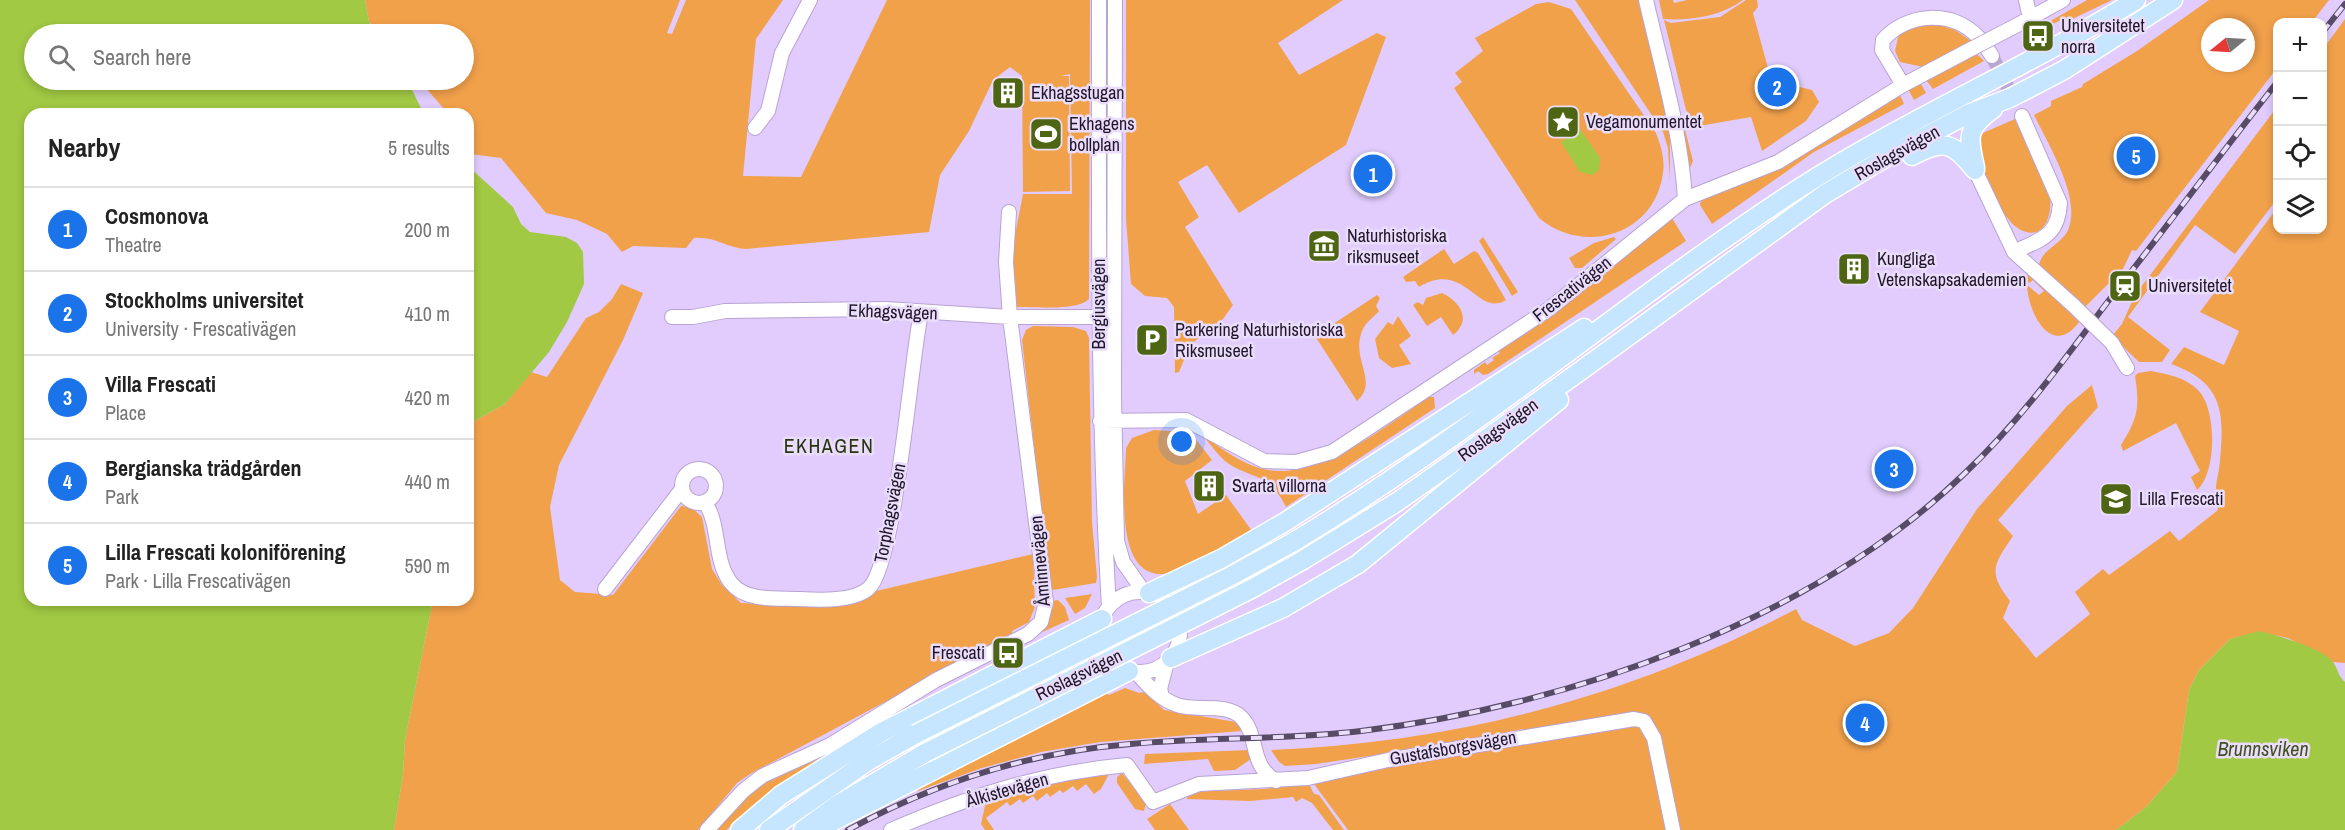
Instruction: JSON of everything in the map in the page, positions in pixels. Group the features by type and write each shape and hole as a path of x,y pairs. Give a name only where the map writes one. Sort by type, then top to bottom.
{"main road":[{"name":"Roslagsvägen","path":"769,830 868,761 916,734 1231,576 1295,541 1423,459 1654,290 1827,171 1888,135 2083,33 2136,0"},
{"name":"Roslagsvägen","path":"803,830 837,805 925,753 1253,588 1304,560 1415,489 1825,194 1892,154 1968,114 2010,98 2091,54 2174,0"},
{"path":"1975,170 1970,148 1972,129 1986,114 2010,98"},
{"path":"1825,194 1881,172 1931,146 1946,144 1954,147 1975,170"},
{"path":"1146,592 1221,560 1285,522 1584,327 1654,290"},
{"path":"1169,660 1283,608 1359,564 1614,356 1642,326"},
{"path":"740,830 781,795 880,733 1105,613"},
{"path":"816,830 1133,672"}],"street":[{"path":"755,128 768,111 782,53 810,0"},
{"name":"Bergiusvägen","path":"1099,0 1099,317 1107,421 1118,541 1123,562 1146,592"},
{"name":"Bergiusvägen","path":"1105,613 1102,502 1114,316 1115,0"},
{"path":"1646,0 1675,119 1683,167 1685,199"},
{"path":"2026,0 2026,20"},
{"name":"Frescativägen","path":"1107,421 1186,420 1264,461 1296,462 1332,452 1550,309 1685,199 1778,162 1902,85 2063,0"},
{"path":"1902,85 1882,50 1883,40 1899,25 1910,20 1936,17 1960,25 1977,36 1992,56"},
{"path":"2014,252 2054,230 2059,219 2060,203 2022,116"},
{"path":"1975,170 2014,252 2112,343 2127,368"},
{"name":"Åminnevägen","path":"707,830 743,791 762,776 830,745 936,680 1028,634 1041,622 1046,602 1010,317 1006,262 1009,212"},
{"name":"Ekhagsvägen","path":"672,317 693,317 725,311 885,309 1010,317 1114,316"},
{"name":"Torphagsvägen","path":"705,502 714,515 723,570 739,592 752,596 809,600 857,596 867,591 873,585 879,571 894,505 921,313"},
{"path":"605,589 682,489 687,473 696,469 707,470 716,481 711,499 705,502 691,502 682,489"},
{"path":"1162,696 1160,689 1169,660 1180,640 1178,619 1167,602 1146,592 1125,595 1105,613 1100,640 1106,654 1116,664 1133,672 1152,690 1162,696 1177,705 1226,710 1240,716 1249,729 1257,760 1264,773 1276,781"},
{"path":"1133,672 1153,670 1169,660"},
{"name":"Gustafsborgsvägen","path":"1127,765 1153,802 1198,784 1308,778 1388,760 1634,719 1644,721 1653,738 1673,830"},
{"path":"1247,782 1256,775 1257,760"},
{"name":"Ålkistevägen","path":"891,830 1000,788 1052,776 1127,765"}],"shaded area":[{"path":"365,0 680,0 667,33 672,34 686,0 783,0 756,39 743,176 801,177 887,0 1090,0 1089,299 1083,303 1066,307 1017,307 1011,256 1023,194 1072,194 1070,74 1061,76 1069,76 1070,191 1023,192 1022,76 1010,67 993,80 969,131 940,175 929,232 746,249 708,239 694,238 686,248 633,246 622,252 607,234 577,220 546,213 501,158 474,155 474,108 443,108 428,90 474,90 474,24 371,24"},
{"path":"1126,0 1343,0 1278,43 1299,75 1377,33 1386,37 1346,145 1239,213 1207,165 1178,182 1199,217 1185,227 1233,305 1223,319 1190,345 1179,372 1175,373 1174,307 1167,298 1145,296 1131,284 1126,219"},
{"path":"1575,0 1638,0 1670,130 1670,181 1668,148 1663,132"},
{"path":"1659,0 1673,0 1674,3 1687,0 1743,0 1716,14 1695,18 1663,19"},
{"path":"1746,0 1757,0 1758,7 1753,13 1768,68 1800,87 1812,90 1819,102 1806,121 1762,151 1751,117 1699,126 1686,110 1664,20 1671,23 1720,17"},
{"path":"2087,0 2112,0 2068,21 2066,18 2039,30 2032,39 2026,39 2047,23"},
{"path":"2209,0 2329,0 2315,18 2273,18 2273,73 2136,251 2132,250 2123,269 2085,307 2039,265 2044,255 2068,230 2071,203 2062,171 2034,115 2051,106 2051,101 2082,87 2083,84 2137,51"},
{"path":"1549,2 1571,9 1656,133 1661,148 1663,173 1657,194 1647,212 1632,225 1615,233 1596,237 1576,236 1557,230 1539,218 1454,88 1462,82 1455,73 1483,51 1475,38 1536,4"},
{"path":"2345,19 2345,663 2333,662 2288,638 2259,632 2230,639 2199,670 2189,690 2177,772 2145,808 2116,830 1348,830 1314,784 1411,760 1514,742 1523,729 1442,745 1316,764 1285,766 1279,762 1271,750 1409,737 1541,710 1670,667 1733,640 1796,609 1802,620 1855,646 1889,633 1913,608 1977,509 2067,406 2092,385 2098,407 1998,520 2013,536 2001,554 1996,568 1998,583 2010,601 2003,618 2036,658 2090,614 2075,592 2103,569 2109,575 2170,531 2179,541 2218,510 2216,489 2221,442 2220,412 2210,389 2200,379 2171,364 2184,347 2224,365 2239,331 2200,312 2273,213 2273,234 2327,234 2327,44"},
{"path":"1934,23 1955,30 1971,41 1923,67 1900,62 1895,51 1899,33 1916,26"},
{"path":"1976,53 1984,61 1933,89 1926,80"},
{"path":"1920,82 1926,93 1914,100 1908,89"},
{"path":"1900,95 1904,104 1814,152 1712,224 1700,205 1701,200"},
{"path":"2273,112 2273,204 2235,254 2195,225 2128,317 2170,350 2162,362 2139,362 2112,336 2122,324 2135,295"},
{"path":"1681,119 1693,161 1689,170"},
{"path":"2015,119 2049,191 2049,215 2042,229 2036,232 2019,229 2006,216 1986,183 1975,154 1976,136"},
{"path":"1672,218 1686,241 1488,374 1483,375 1478,371 1474,374 1474,370 1485,362 1487,365 1494,360 1492,358 1500,353 1498,350 1578,295"},
{"path":"1483,237 1518,292 1512,296 1479,241"},
{"path":"1614,237 1616,239 1582,268 1575,268 1569,258 1594,243"},
{"path":"1444,249 1454,264 1474,251 1478,253 1506,300 1496,303 1487,302 1459,284 1448,280 1435,280 1419,287 1415,281 1406,282 1403,277"},
{"path":"2030,274 2079,322 2069,332 2060,336 2051,334 2043,328 2032,308 2027,285 2039,295 2044,291 2033,280 2029,283 2027,281 2026,276"},
{"path":"621,284 643,293 623,340 559,465 550,507 560,580 575,592 613,595 681,506 691,507 702,517 712,569 722,585 741,603 813,606 1033,554 1035,607 1029,622 1012,631 1012,634 750,774 737,783 698,830 394,830 403,775 405,740 432,606 474,606 474,423 505,404 531,372 547,377 586,318 599,312 612,299"},
{"path":"1442,293 1454,301 1462,312 1462,323 1453,335 1441,317 1427,326 1413,305 1418,302 1423,305 1426,298"},
{"path":"1377,295 1380,298 1376,306 1379,311 1364,326 1360,340 1359,350 1366,385 1357,401 1315,336"},
{"path":"1398,316 1411,336 1399,345 1411,364 1392,368 1379,358 1375,339 1388,322 1393,325"},
{"path":"1033,326 1073,327 1086,331 1089,338 1092,522 1097,577 1096,583 1053,590 1050,588 1022,340 1026,330"},
{"path":"2151,371 2187,382 2198,390 2209,411 2211,456 2204,482 2197,490 2191,477 2200,471 2176,423 2123,451 2121,445 2136,412 2135,376 2138,373"},
{"path":"1429,397 1434,397 1435,408 1286,507 1280,496 1267,482 1229,464 1203,436 1237,458 1259,468 1281,471 1303,468 1326,461 1349,450"},
{"path":"1154,430 1190,432 1212,460 1185,481 1198,514 1226,495 1252,531 1204,559 1174,572 1154,573 1140,565 1131,550 1126,530 1124,485 1126,448 1132,438"},
{"path":"1092,594 1085,608 1075,614 1065,598"},
{"path":"1058,600 1065,607 1069,620 1038,634 1048,622 1052,601"},
{"path":"1125,688 1139,693 1145,692 1164,710 1236,722 1242,731 1100,742 1041,752 982,768 918,791 916,787 1105,691 1109,695"},
{"path":"838,750 770,796 726,830 715,830 754,788 792,767"},
{"path":"1250,750 1251,759 1235,770 1214,771 1208,759 1144,764 1145,754"},
{"path":"1122,773 1146,803 1144,811 1135,809 1117,783 1117,777"},
{"path":"1109,774 1101,789 1094,794 1086,784 1077,791 1073,786 1063,793 1060,790 1050,797 1047,793 1037,801 1033,796 1023,803 1020,799 1010,806 1007,802 986,818 994,830 985,830 981,824 987,797 1085,775"},
{"path":"1309,784 1314,794 1319,795 1344,830 1333,830 1312,803 1302,798 1296,802 1293,797 1250,801 1187,799 1187,792 1263,789"},
{"path":"1170,804 1189,830 1155,830 1147,819"}],"water":[{"path":"0,0 365,0 370,24 24,24 24,90 412,90 421,108 24,108 24,606 432,606 405,740 403,775 394,830 0,830"},
{"path":"1580,129 1600,158 1599,170 1592,175 1580,172 1561,142"},
{"path":"474,171 513,207 521,224 530,232 566,237 577,243 583,252 584,284 567,322 549,352 505,404 474,423"},
{"name":"Brunnsviken","path":"2259,631 2320,652 2333,662 2345,682 2345,830 2116,830 2145,808 2177,772 2189,690 2199,670 2230,639"}],"tunnel":[{"path":"1992,56 2022,116"}],"railway":[{"path":"2327,27 2345,4"},
{"path":"848,830 915,797 950,784 985,772 1057,754 1131,744 1361,731 1440,719 1521,701 1603,677 1683,648 1761,613 1835,573 1903,526 1984,454 2056,370 2273,87"}],"place":[{"name":"Universitetet norra","path":"2038,36"},
{"name":"Stockholms universitet","path":"1777,87"},
{"name":"Ekhagsstugan","path":"1008,93"},
{"name":"Vegamonumentet","path":"1563,122"},
{"name":"Ekhagens bollplan","path":"1046,134"},
{"name":"Lilla Frescati koloniförening","path":"2136,156"},
{"name":"Cosmonova","path":"1373,174"},
{"name":"Naturhistoriska riksmuseet","path":"1324,246"},
{"name":"Kungliga Vetenskapsakademien","path":"1854,269"},
{"name":"Universitetet","path":"2125,286"},
{"name":"Parkering Naturhistoriska Riksmuseet","path":"1152,340"},
{"name":"Villa Frescati","path":"1894,469"},
{"name":"Svarta villorna","path":"1209,486"},
{"name":"Lilla Frescati","path":"2116,499"},
{"name":"Frescati","path":"1008,653"},
{"name":"Bergianska trädgården","path":"1865,723"}],"district":[{"name":"EKHAGEN","path":"829,446"}]}
